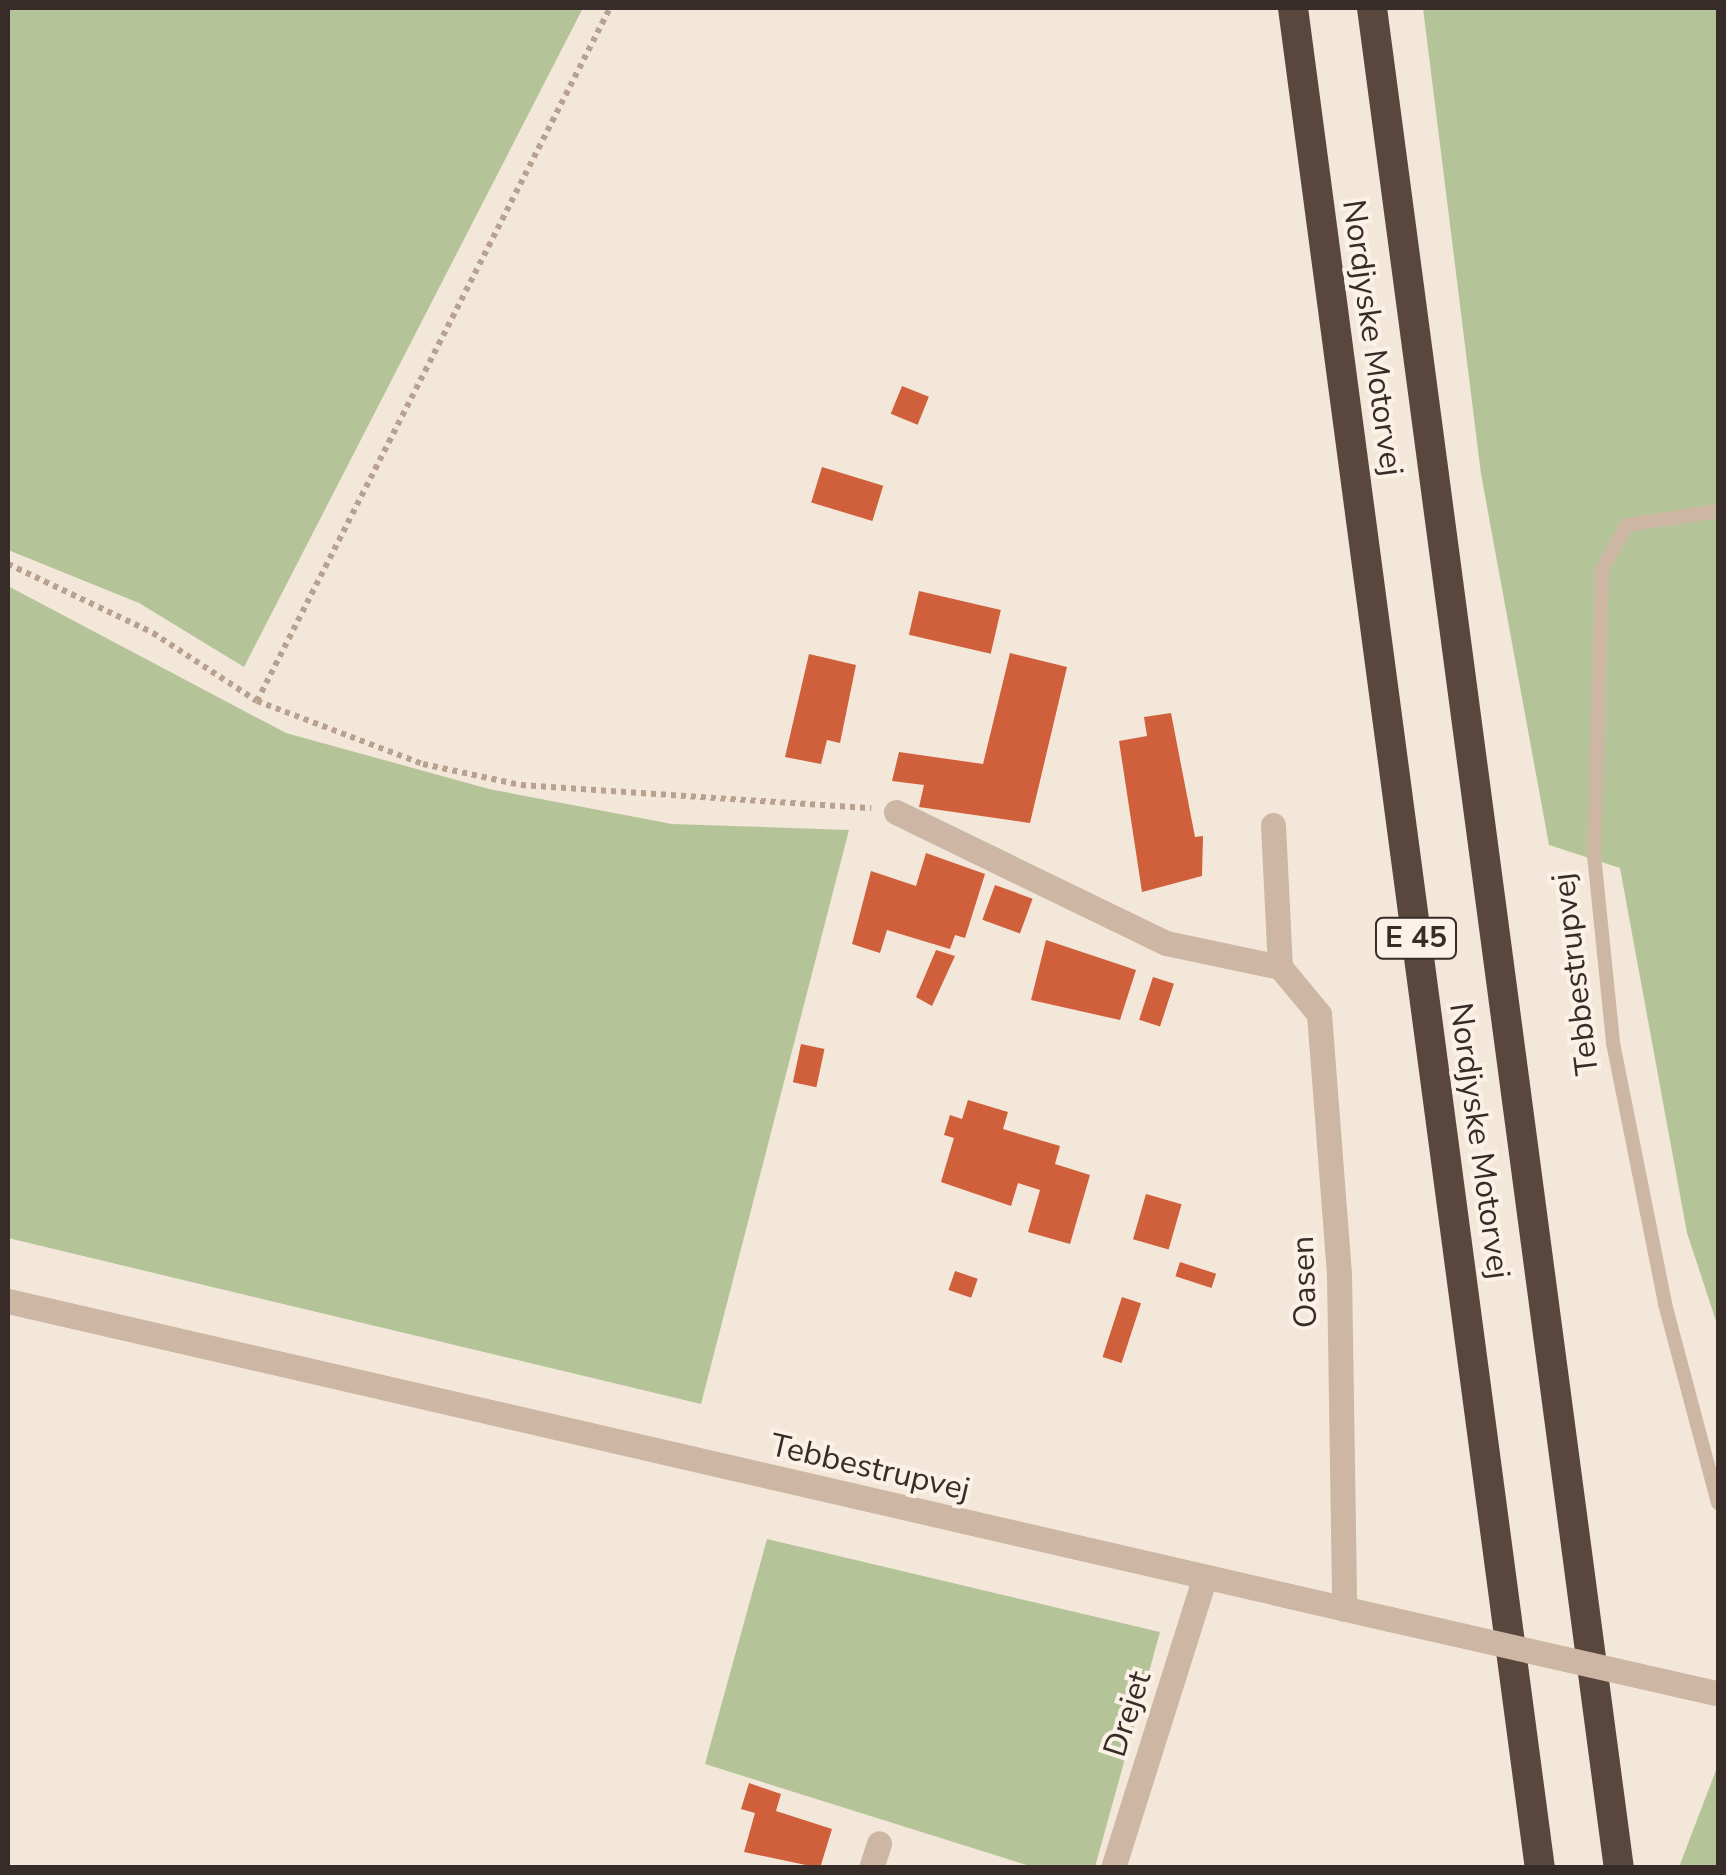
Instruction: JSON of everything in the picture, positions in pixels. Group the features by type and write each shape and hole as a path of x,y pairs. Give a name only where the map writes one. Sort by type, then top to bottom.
{"highway":[{"name":"Nordjyske Motorvej","path":"1293,8 1540,1868"},
{"name":"Nordjyske Motorvej","path":"1372,8 1619,1868"}],"street":[{"path":"896,812 1166,943 1280,967 1273,825"},
{"name":"Oasen","path":"1280,967 1319,1014 1339,1274 1344,1609"},
{"name":"Tebbestrupvej","path":"8,1301 1204,1580 1717,1693"},
{"name":"Drejet","path":"1113,1868 1204,1580"}],"lane":[{"name":"Tebbestrupvej","path":"1718,510 1628,525 1602,570 1594,855 1613,1043 1665,1304 1718,1503"}],"path":[{"path":"257,701 610,8"},
{"path":"8,564 152,633 257,701 424,764 521,785 896,812"}],"green space":[{"path":"8,8 583,8 244,667 139,603 8,550"},
{"path":"1423,8 1718,8 1718,1327 1687,1233 1620,868 1549,845 1481,474"},
{"path":"8,586 286,733 489,789 672,824 849,830 701,1404 8,1238"},
{"path":"767,1539 1160,1632 1095,1867 1033,1867 705,1764"},
{"path":"1718,1765 1718,1867 1679,1867"}],"building":[{"path":"902,386 929,397 918,425 891,414"},
{"path":"822,467 883,486 872,521 811,502"},
{"path":"919,591 1001,610 991,654 909,635"},
{"path":"1010,653 1067,667 1030,823 919,807 924,785 892,781 899,752 983,764"},
{"path":"809,654 856,665 840,743 827,740 821,764 785,757"},
{"path":"1171,713 1195,837 1203,836 1202,876 1142,892 1119,741 1147,736 1144,717"},
{"path":"926,853 985,874 965,938 955,935 950,949 887,930 880,953 852,944 871,871 916,886"},
{"path":"995,885 1033,899 1020,933 982,920"},
{"path":"1046,940 1136,970 1120,1020 1031,1000"},
{"path":"936,950 955,956 932,1006 916,997"},
{"path":"1153,977 1174,984 1160,1027 1139,1020"},
{"path":"801,1044 824,1049 816,1087 793,1082"},
{"path":"968,1100 1008,1112 1003,1129 1060,1146 1055,1164 1090,1175 1070,1244 1028,1232 1040,1190 1018,1183 1011,1206 941,1182 954,1138 944,1135 950,1115 962,1119"},
{"path":"1146,1194 1182,1204 1169,1249 1133,1239"},
{"path":"1180,1262 1216,1274 1212,1288 1175,1276"},
{"path":"955,1271 978,1279 971,1298 948,1290"},
{"path":"1122,1297 1141,1303 1122,1363 1103,1357"},
{"path":"749,1783 781,1794 776,1811 832,1829 820,1868 744,1852 755,1813 741,1809"}]}
